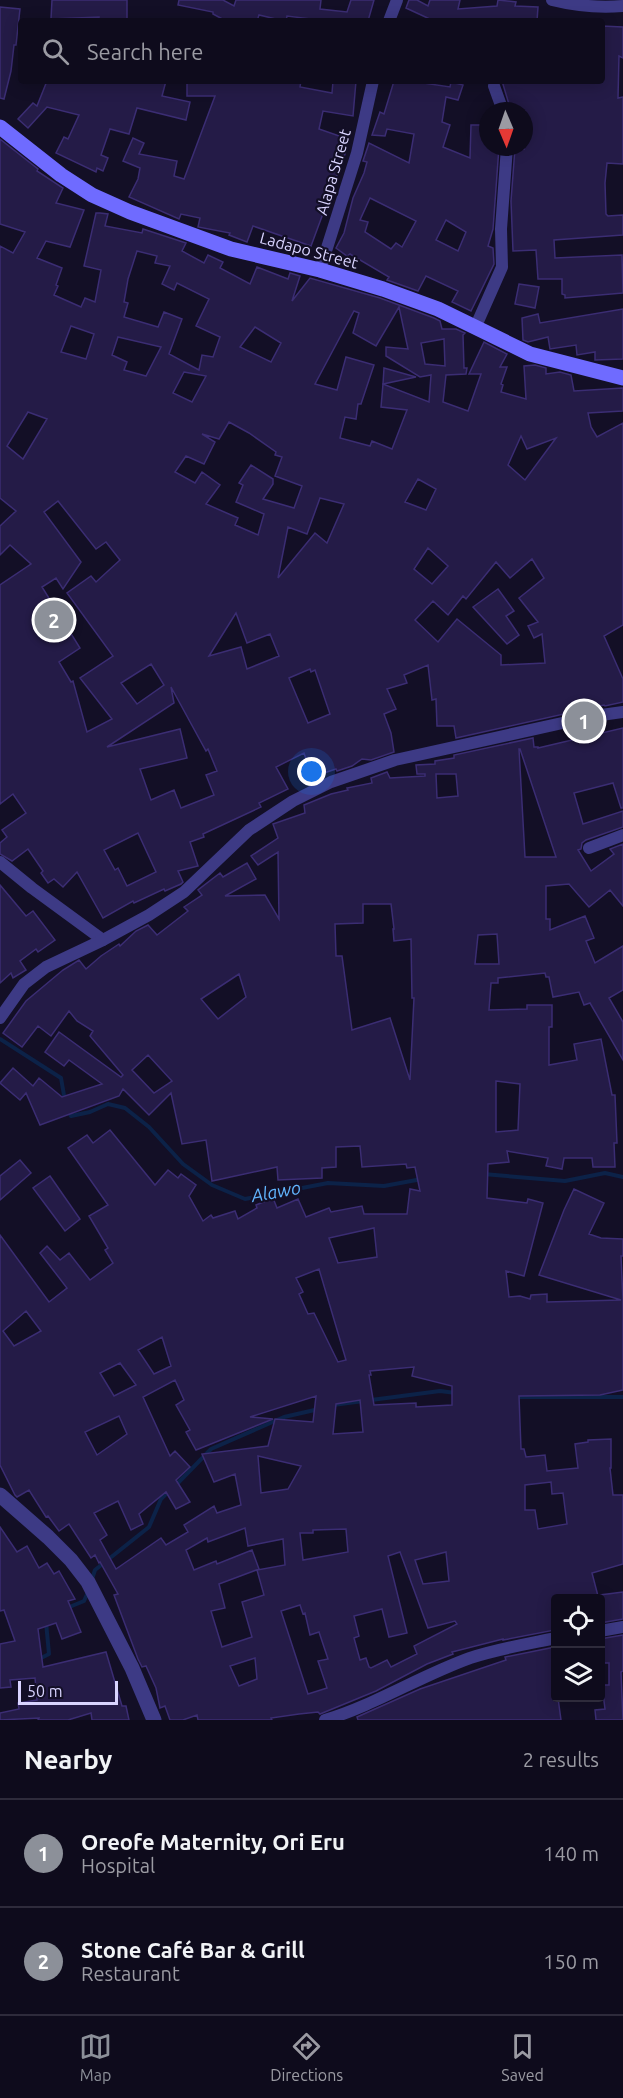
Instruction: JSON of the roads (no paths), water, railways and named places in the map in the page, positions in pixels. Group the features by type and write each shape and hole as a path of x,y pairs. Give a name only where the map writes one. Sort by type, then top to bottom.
{"main road":[{"name":"Ladapo Street","path":"0,128 92,195 130,212 231,249 320,270 394,293 438,309 530,354 623,378"}],"street":[{"path":"390,18 397,0"},
{"path":"552,0 577,6 623,6"},
{"name":"Alapa Street","path":"320,270 357,153 372,84"},
{"path":"494,86 500,102"},
{"path":"474,328 502,267 502,219 506,156"},
{"path":"0,1018 24,984 46,967 149,915 184,892 249,830 293,801 331,782 395,760 594,716 623,712"},
{"path":"589,848 623,835"},
{"path":"0,862 103,940"},
{"path":"0,1495 48,1537 71,1560 88,1582 132,1668 154,1720"},
{"path":"605,1630 623,1627"},
{"path":"325,1720 365,1705 470,1658 551,1639"}],"waterway":[{"name":"Alawo","path":"0,1039 61,1078 65,1101"},
{"name":"Alawo","path":"69,1111 71,1116 90,1112 108,1104 125,1108 149,1127 183,1164 212,1185 245,1199 328,1183 384,1186 422,1179"},
{"name":"Alawo","path":"483,1174 565,1181 605,1173 623,1177"},
{"path":"333,1405 440,1391 456,1393"},
{"path":"514,1397 623,1397"},
{"path":"176,1485 211,1449 284,1417 319,1409"},
{"path":"92,1579 95,1570 149,1527 161,1499 170,1490"},
{"path":"67,1608 84,1601 88,1592"},
{"path":"39,1659 49,1654 46,1622"}],"place":[{"name":"Stone Café Bar & Grill","path":"54,620"},
{"name":"Oreofe Maternity, Ori Eru","path":"584,721"}]}
